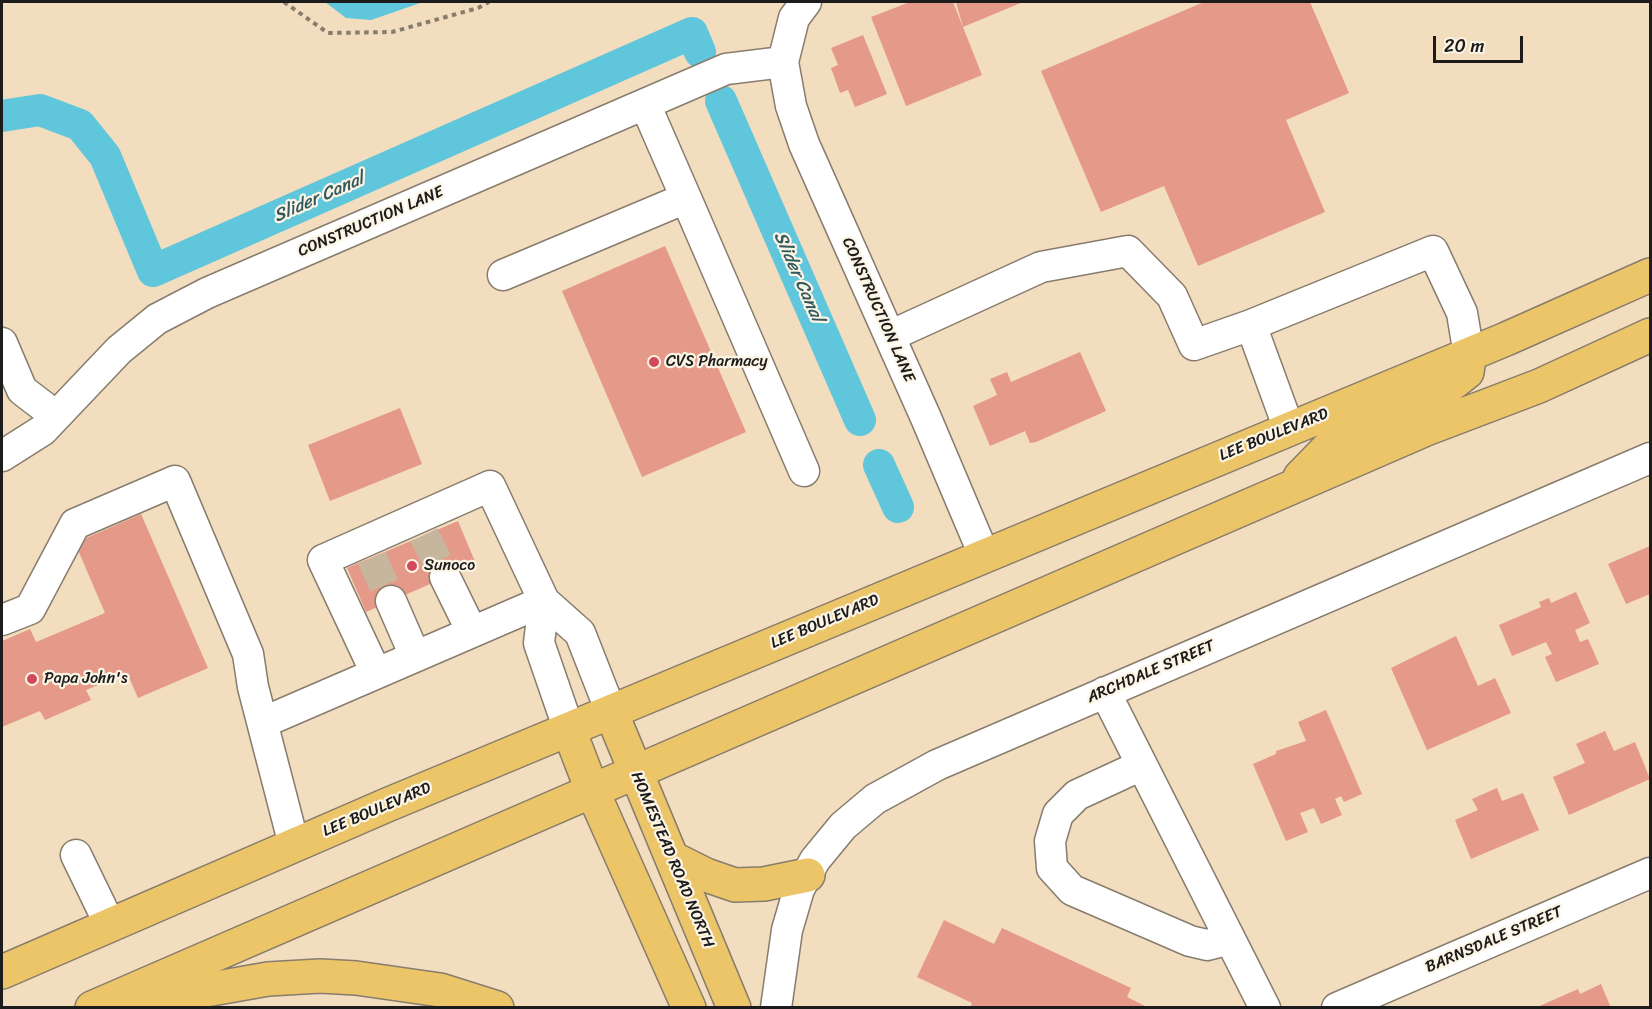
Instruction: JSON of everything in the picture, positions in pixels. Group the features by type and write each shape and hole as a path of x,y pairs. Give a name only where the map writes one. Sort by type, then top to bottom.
{"main road":[{"name":"LEE BOULEVARD","path":"2,972 294,845 984,555 1469,355 1650,275"},
{"path":"92,1008 1426,429 1539,386 1650,335"},
{"path":"1289,489 1335,441 1424,402 1449,386 1467,372 1469,355"},
{"name":"HOMESTEAD ROAD NORTH","path":"611,712 734,1008"},
{"path":"569,730 592,790 689,1008"},
{"path":"672,858 706,875 735,885 764,884 808,875"},
{"path":"122,1008 149,999 268,979 320,976 356,978 440,990 497,1008"}],"street":[{"name":"CONSTRUCTION LANE","path":"806,2 794,18 783,62 791,106 804,144 984,555"},
{"name":"CONSTRUCTION LANE","path":"2,456 43,430 119,350 157,319 207,293 726,69 783,62"},
{"path":"645,104 804,471"},
{"path":"503,274 686,198"},
{"path":"890,336 1041,267 1128,251 1172,296 1194,345 1251,325 1433,251 1462,313 1469,355"},
{"path":"1251,325 1289,429"},
{"path":"2,343 9,381 57,416"},
{"name":"ARCHDALE STREET","path":"776,1008 787,930 799,889 815,860 843,826 875,799 937,765 1650,458"},
{"path":"2,620 30,609 75,524 175,482 248,654 253,687 264,722 294,845"},
{"path":"376,674 323,560 368,550 420,527 490,486 544,600 580,633 611,712"},
{"path":"446,577 472,632"},
{"path":"264,722 544,600"},
{"path":"544,600 539,643 569,730"},
{"path":"391,601 415,657"},
{"path":"1105,692 1265,1008"},
{"path":"1142,765 1077,795 1058,814 1050,841 1052,868 1072,891 1190,941 1207,945 1230,939"},
{"path":"76,855 110,925"},
{"name":"BARNSDALE STREET","path":"1337,1008 1650,873"}],"path":[{"path":"284,2 328,33 392,32 478,8 489,2"}],"water":[{"path":"325,2 423,2 371,20 346,18"}],"building":[{"path":"910,2 953,2 982,75 906,106 871,17"},
{"path":"956,2 1023,2 963,27"},
{"path":"1204,2 1310,2 1349,93 1286,120 1325,212 1198,266 1164,186 1101,212 1041,71"},
{"path":"863,35 887,94 855,107 848,90 840,93 831,68 838,65 831,48"},
{"name":"CVS Pharmacy","path":"665,246 746,432 642,477 562,291"},
{"path":"1080,352 1106,411 1036,442 1030,443 1025,431 990,446 973,406 997,395 990,379 1007,372 1011,382"},
{"path":"400,408 422,464 330,501 308,445"},
{"path":"141,514 208,668 138,698 127,673 86,690 91,700 45,720 40,711 2,727 2,641 30,629 36,642 105,613 75,543"},
{"name":"Sunoco","path":"458,521 476,564 366,612 347,568"},
{"path":"1650,546 1650,594 1626,604 1608,564"},
{"path":"1576,592 1590,623 1575,630 1580,642 1588,639 1599,664 1556,682 1545,657 1552,654 1546,642 1512,656 1499,625 1541,607 1539,602 1549,598 1551,603"},
{"path":"1456,636 1478,686 1495,678 1511,713 1427,750 1391,668"},
{"path":"1326,710 1362,794 1344,802 1341,796 1335,799 1342,815 1321,824 1314,808 1300,813 1308,832 1286,841 1253,764 1276,754 1276,751 1306,741 1298,722"},
{"path":"1605,731 1614,751 1635,742 1650,779 1569,815 1553,777 1585,763 1576,744"},
{"path":"1497,788 1502,801 1523,793 1539,830 1471,859 1455,820 1478,810 1472,799"},
{"path":"944,920 994,944 1002,928 1131,988 1127,997 1149,1008 970,1008 972,1003 917,977"},
{"path":"1601,984 1611,1008 1535,1008 1578,989 1580,994"}],"waterway":[{"name":"Slider Canal","path":"2,116 40,110 80,125 105,156 153,271 692,33 700,52"},
{"name":"Slider Canal","path":"721,101 860,420"},
{"name":"Slider Canal","path":"879,465 898,507"}],"tunnel":[{"path":"424,535 445,577"},
{"path":"372,558 391,601"}],"place":[{"name":"CVS Pharmacy","path":"654,362"},
{"name":"Sunoco","path":"412,566"},
{"name":"Papa John's","path":"32,679"}]}
